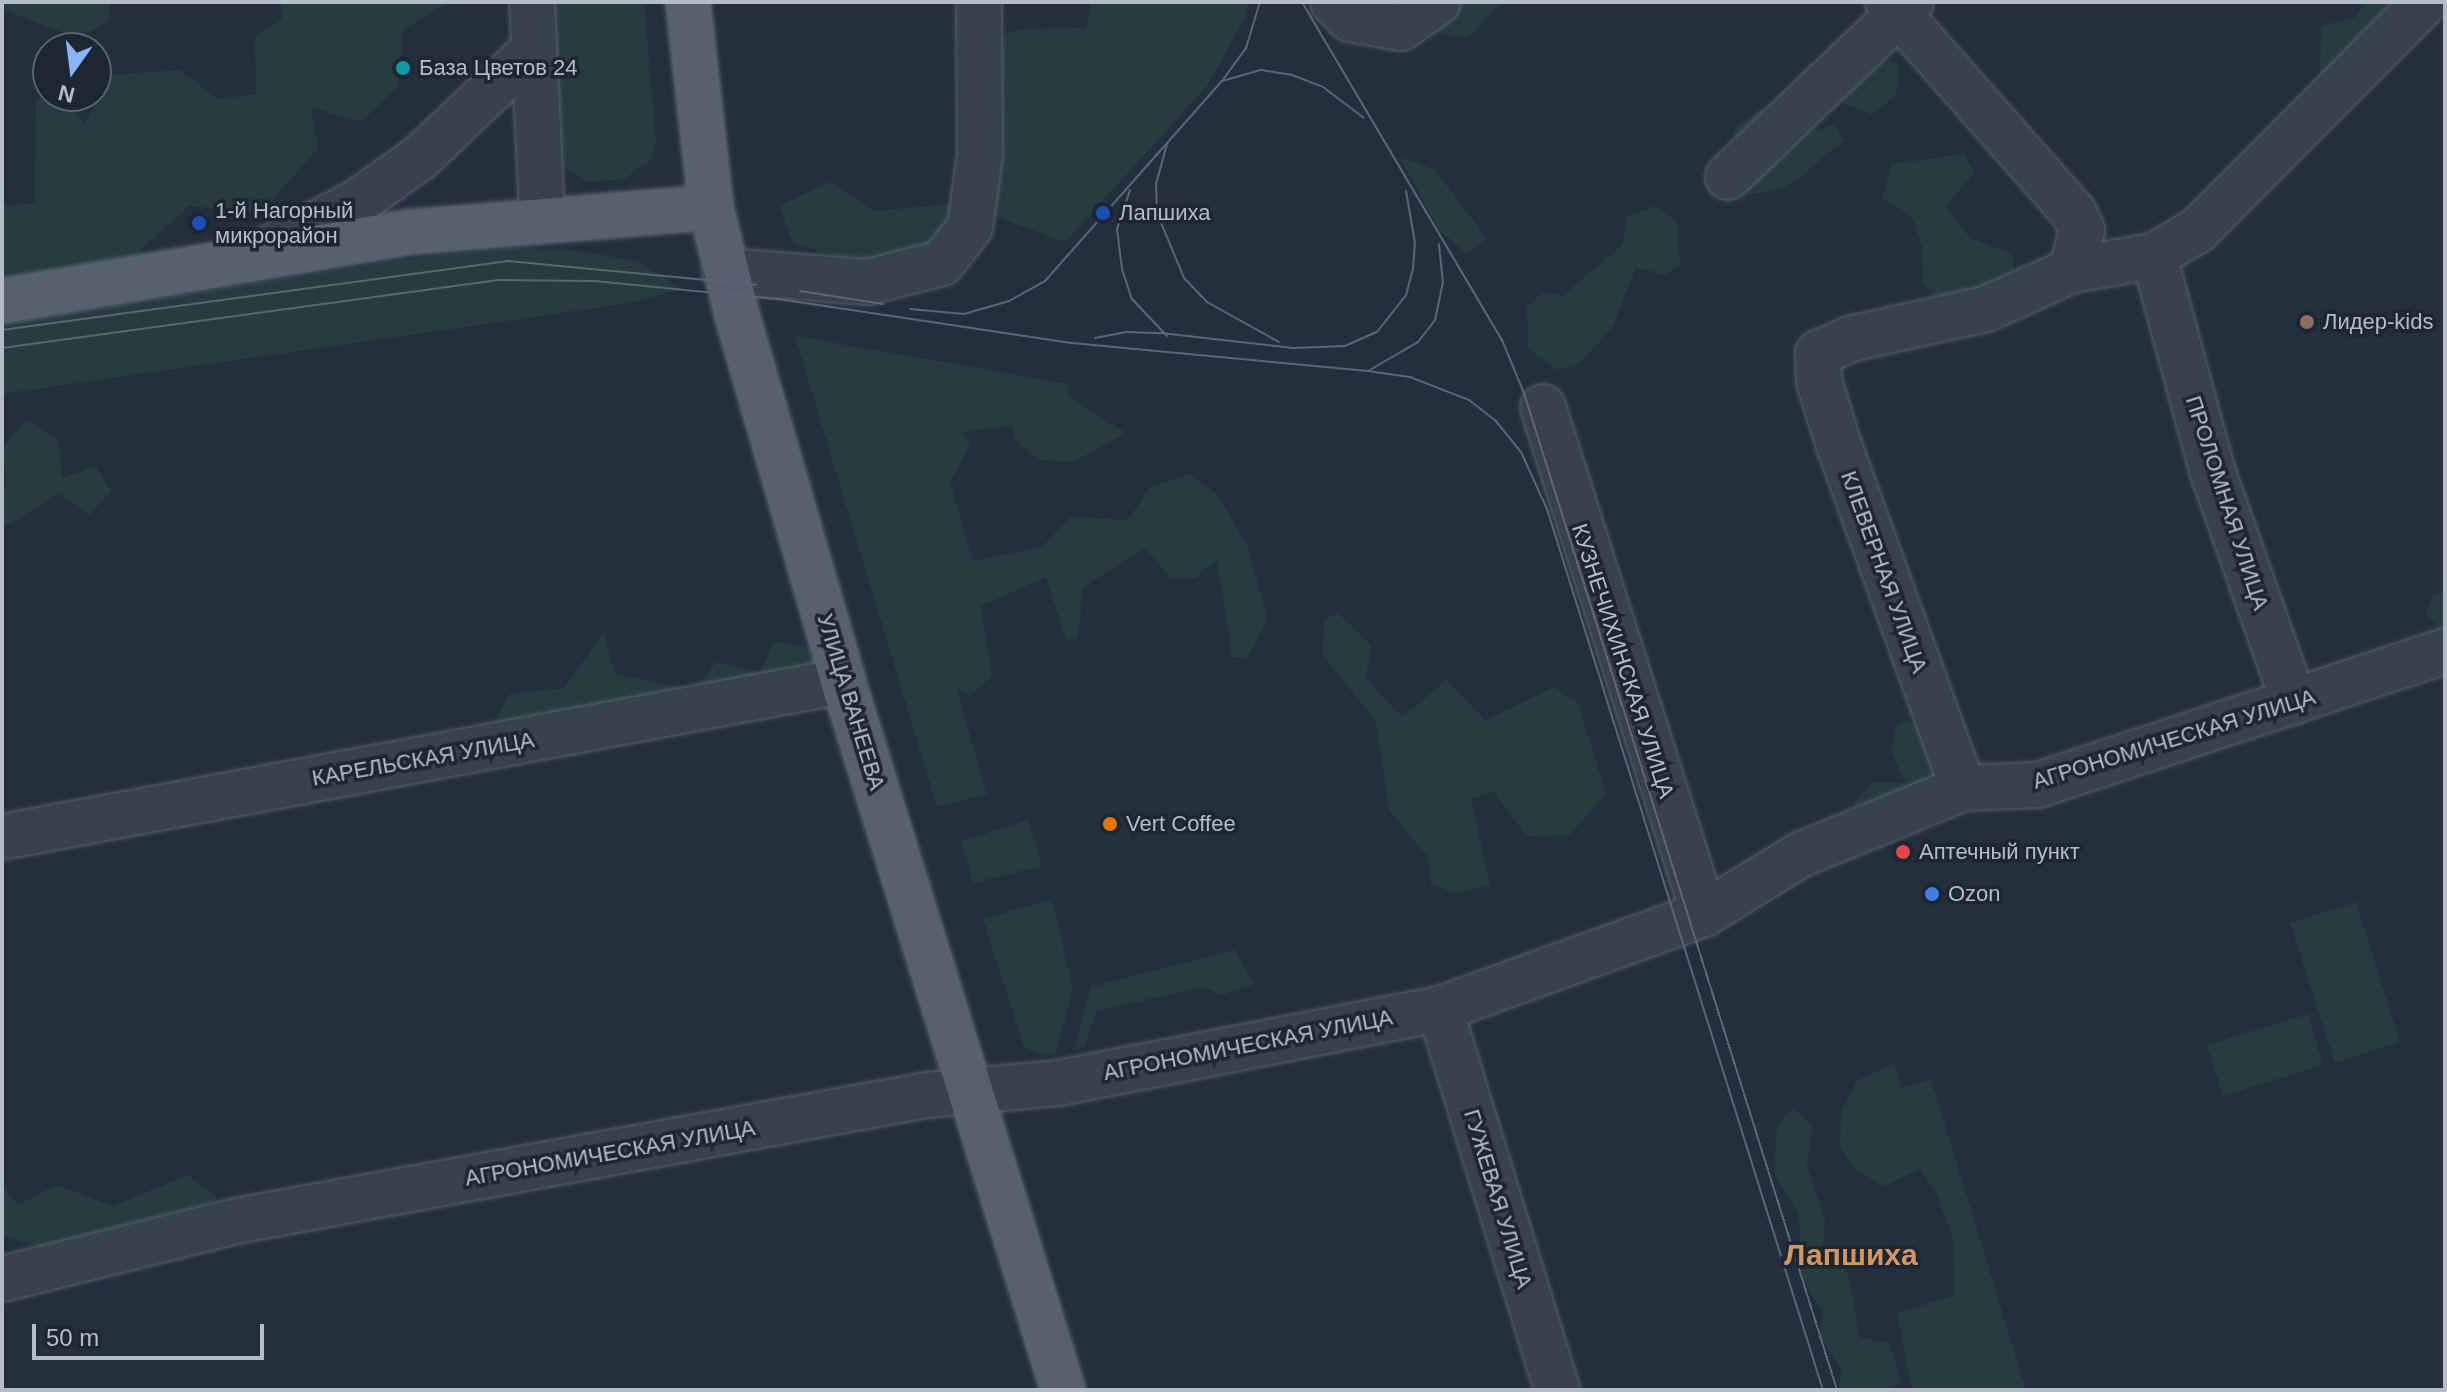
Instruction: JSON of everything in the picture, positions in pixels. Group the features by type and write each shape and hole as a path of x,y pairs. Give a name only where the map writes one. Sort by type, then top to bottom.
{"main road":[{"name":"УЛИЦА ВАНЕЕВА","path":"688,2 711,207 725,271 843,681 975,1092 1063,1390"},
{"path":"2,301 410,232 542,218 711,207"}],"street":[{"path":"532,2 542,218"},
{"path":"725,271 868,282 942,263 970,227 980,154 979,2"},
{"path":"1333,2 1350,19 1401,28 1438,2"},
{"path":"1728,177 1899,6 2074,213 2082,230 2072,270 2154,256 2198,230 2425,2"},
{"path":"248,259 356,203 421,157 532,51"},
{"name":"ПРОЛОМНАЯ УЛИЦА","path":"2154,256 2212,470 2294,702"},
{"name":"КЛЕВЕРНАЯ УЛИЦА","path":"1963,788 1840,449 1819,381 1818,353 1854,338 1986,309 2072,270"},
{"name":"КУЗНЕЧИХИНСКАЯ УЛИЦА","path":"1543,407 1704,914"},
{"name":"АГРОНОМИЧЕСКАЯ УЛИЦА","path":"2,1279 241,1220 927,1095 1059,1083 1440,1009 1704,914 1800,855 1963,788 2038,785 2445,651"},
{"name":"КАРЕЛЬСКАЯ УЛИЦА","path":"2,837 843,681"},
{"name":"ГУЖЕВАЯ УЛИЦА","path":"1440,1009 1557,1390"}],"green space":[{"path":"2,2 110,2 108,22 89,32 61,32 2,9"},
{"path":"281,2 449,2 404,29 398,86 361,122 311,107 318,148 261,213 189,206 125,264 2,282 2,206 35,203 36,112 74,112 85,125 92,112 112,112 112,75 179,70 218,99 256,94 255,38 282,18"},
{"path":"553,2 644,2 656,143 650,161 624,179 584,182 555,158"},
{"path":"1091,2 1248,2 1246,16 1207,86 1065,242 990,214 993,38 1023,29 1086,28"},
{"path":"1458,2 1502,2 1468,38 1426,32"},
{"path":"2365,2 2445,2 2445,11 2434,10 2409,36 2362,30 2351,96 2339,106 2320,71 2321,26 2356,17"},
{"path":"1867,51 1900,65 1896,96 1871,114 1845,104 1842,76"},
{"path":"1761,109 1803,133 1835,125 1845,140 1787,187 1749,195 1731,159 1734,128"},
{"path":"1964,154 1974,173 1946,207 1970,238 2013,254 2015,288 1963,320 1923,284 1922,246 1912,217 1882,198 1891,164"},
{"path":"1400,157 1435,170 1487,239 1466,254 1437,227"},
{"path":"830,182 874,211 970,202 939,251 879,269 793,243 779,206"},
{"path":"1656,206 1677,221 1680,265 1664,275 1636,267 1612,328 1581,362 1557,370 1528,348 1527,305 1544,292 1563,296 1623,244 1626,217"},
{"path":"512,248 572,250 638,261 682,289 630,303 2,394 2,324 414,258"},
{"path":"795,336 1069,384 1067,395 1126,433 1073,462 1038,460 1012,437 1013,425 960,433 971,442 950,483 973,561 1042,547 1071,517 1128,520 1150,487 1189,474 1218,495 1247,545 1268,620 1246,659 1232,657 1217,560 1196,578 1171,579 1145,548 1083,587 1078,639 1066,640 1046,577 981,606 992,676 969,696 956,687 987,794 937,807"},
{"path":"26,420 59,440 62,478 95,466 111,491 89,515 59,494 2,529 2,488 7,485 2,448"},
{"path":"2445,593 2444,634 2425,612 2434,594"},
{"path":"1338,613 1371,645 1366,678 1402,717 1447,680 1485,720 1555,687 1578,703 1606,794 1569,835 1526,836 1494,791 1471,799 1490,885 1456,893 1431,884 1428,857 1389,810 1376,721 1323,656 1324,620"},
{"path":"604,632 615,674 694,691 716,662 760,672 774,642 820,649 819,677 556,750 494,721 510,694 564,688"},
{"path":"1909,721 1937,736 1932,805 1856,815 1854,803 1872,783 1905,783 1891,751 1897,724"},
{"path":"1029,820 1042,866 973,883 961,841"},
{"path":"1052,899 1073,988 1056,1053 1045,1056 1024,1047 983,919"},
{"path":"2356,902 2400,1042 2335,1063 2290,923"},
{"path":"1235,950 1254,984 1222,995 1202,987 1097,1011 1084,1047 1074,1050 1091,987"},
{"path":"2308,1014 2323,1065 2223,1096 2207,1045"},
{"path":"1894,1063 1902,1088 1931,1079 2026,1390 1912,1390 1897,1313 1954,1295 1953,1240 1937,1194 1920,1169 1884,1186 1855,1170 1840,1147 1841,1112 1857,1081"},
{"path":"1794,1108 1813,1125 1807,1166 1825,1220 1822,1258 1848,1273 1860,1337 1889,1344 1902,1381 1888,1390 1839,1390 1841,1368 1819,1336 1824,1313 1802,1280 1799,1215 1774,1174 1777,1126"},
{"path":"188,1175 217,1197 168,1241 50,1248 2,1236 2,1185 18,1205 57,1185 113,1206"}],"tram line":[{"path":"910,309 964,314 1009,301 1045,281 1222,81 1246,48 1260,2"},
{"path":"1302,2 1502,340 1524,393 1837,1390"},
{"path":"1222,81 1261,70 1292,75 1323,87 1364,118"},
{"path":"1167,144 1156,184 1157,213 1184,278 1207,302 1279,342"},
{"path":"1130,190 1117,229 1122,269 1132,299 1167,336"},
{"path":"1095,338 1127,332 1161,333 1293,348 1345,346 1377,332 1406,295 1413,269 1415,243 1406,191"},
{"path":"1368,371 1418,342 1435,320 1443,283 1439,244"},
{"path":"2,330 508,261 756,285"},
{"path":"2,348 498,280 595,281 784,300 1072,343 1368,371 1410,377 1469,400 1495,420 1521,452 1547,509 1823,1390"},
{"path":"800,291 883,304"}],"place":[{"name":"База Цветов 24","path":"403,68"},
{"name":"Лапшиха","path":"1103,213"},
{"name":"1-й Нагорный микрорайон","path":"199,223"},
{"name":"Лидер-kids","path":"2307,322"},
{"name":"Vert Coffee","path":"1110,824"},
{"name":"Аптечный пункт","path":"1903,852"},
{"name":"Ozon","path":"1932,894"}],"district":[{"name":"Лапшиха","path":"1851,1255"}]}
